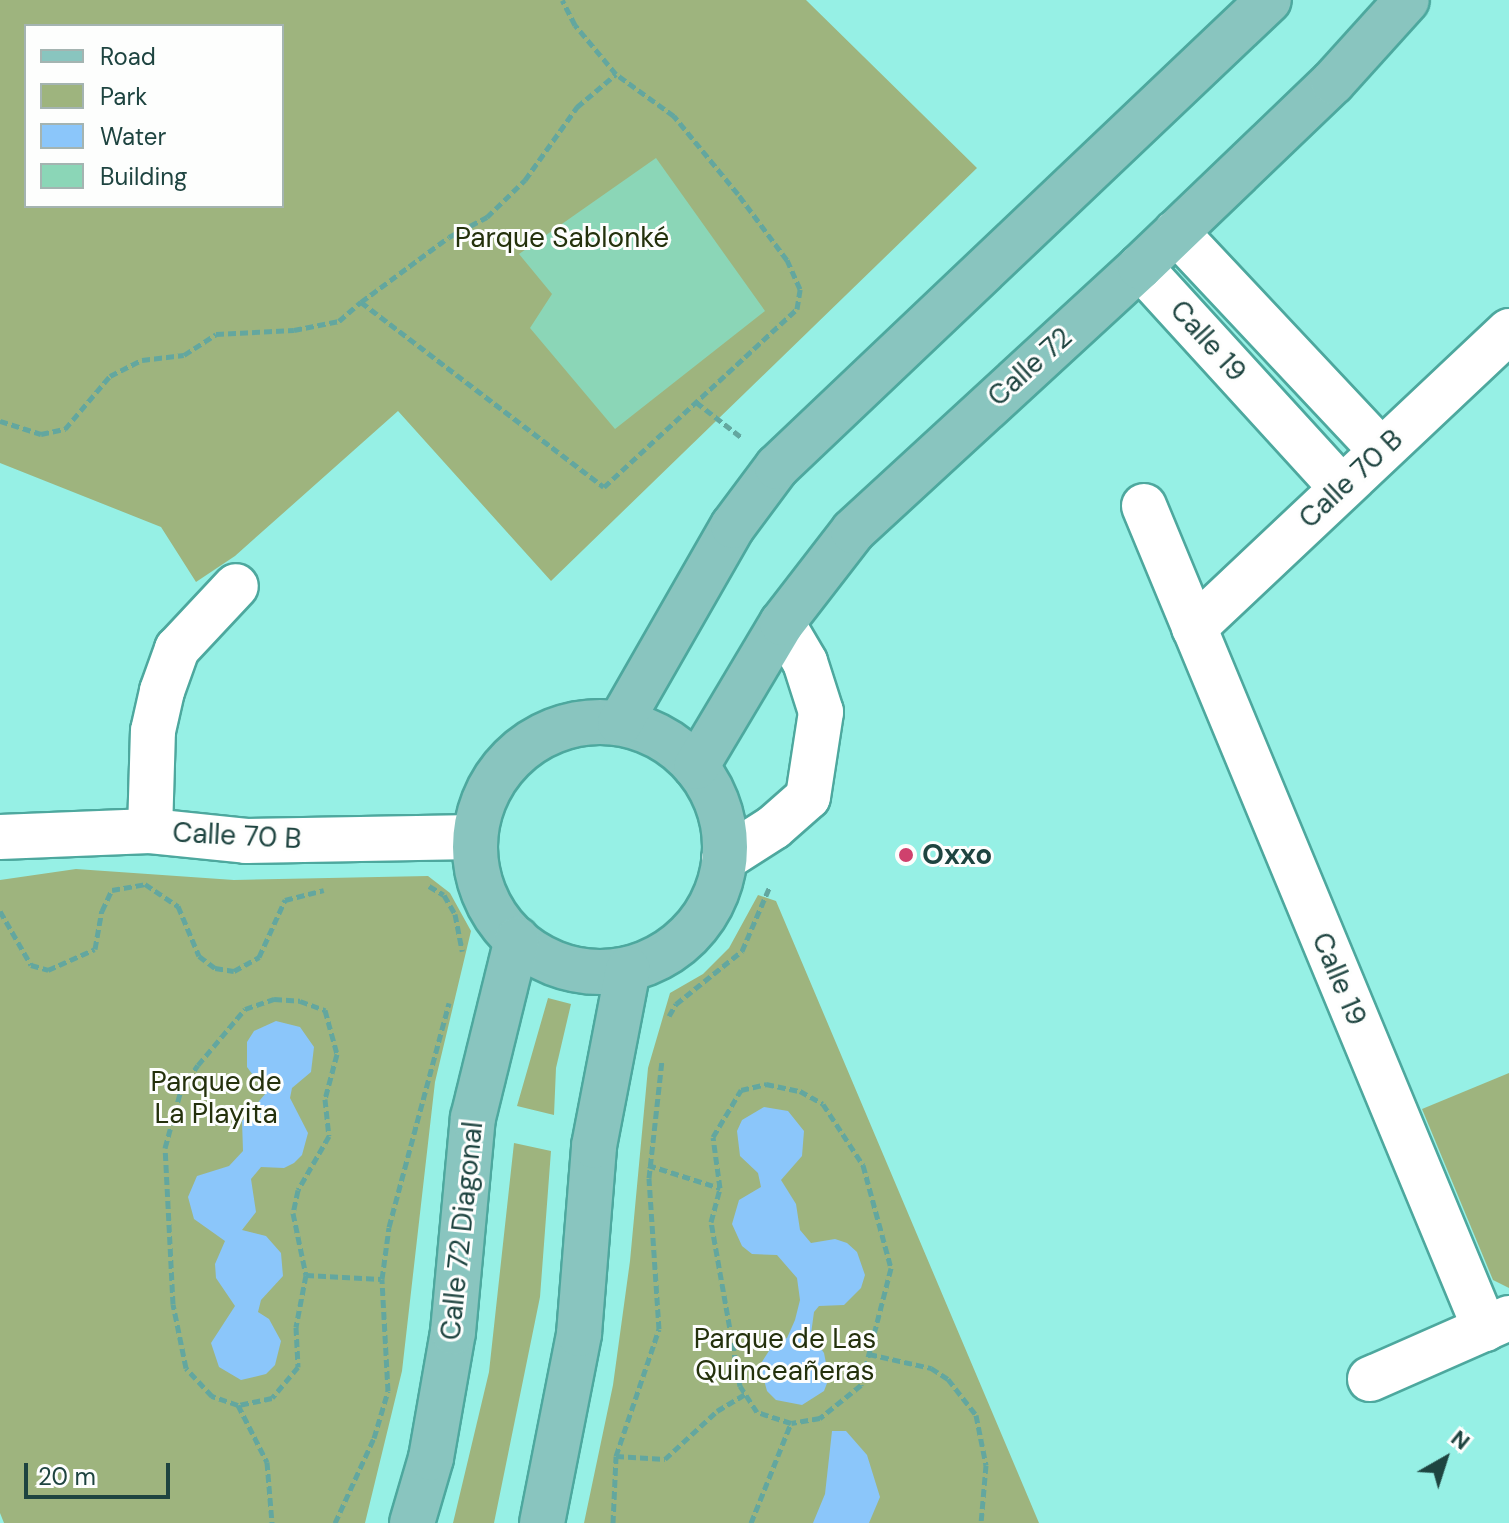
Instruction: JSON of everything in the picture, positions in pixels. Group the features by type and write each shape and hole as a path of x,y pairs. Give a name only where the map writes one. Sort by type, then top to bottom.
{"main road":[{"path":"620,723 726,537 777,467 1269,0"},
{"name":"Calle 72","path":"696,767 782,623 853,531 1140,267 1333,82 1407,0"},
{"path":"620,723 662,739 696,767 721,818 724,859 713,901 699,924 679,945 628,969 569,968 517,939 484,893 475,837 490,787 522,748 568,726 620,723"},
{"name":"Calle 72 Diagonal","path":"412,1523 431,1458 453,1332 473,1118 517,939"},
{"path":"542,1523 579,1334 594,1146 628,969"}],"street":[{"path":"1176,232 1381,450"},
{"name":"Calle 19","path":"1140,267 1341,487"},
{"name":"Calle 70 B","path":"1194,628 1509,331"},
{"name":"Calle 19","path":"1144,506 1194,628 1497,1324"},
{"path":"150,831 153,731 162,691 177,649 236,586"},
{"path":"724,859 774,827 808,797 821,712 805,662 782,623"},
{"name":"Calle 70 B","path":"0,837 150,831 246,841 475,837"},
{"path":"1370,1379 1497,1324"}],"path":[{"path":"361,302 604,487 797,309 800,289 779,249 674,116 616,74 575,25 562,0"},
{"path":"0,421 41,434 65,429 110,376 142,360 184,355 216,334 294,330 339,321 449,237 487,217 525,180 577,107 616,74"},
{"path":"696,402 748,442"},
{"path":"666,1022 676,1004 742,951 774,871 778,841 774,827"},
{"path":"0,911 31,965 48,970 95,949 102,911 112,890 145,884 161,890 178,906 199,956 215,968 234,971 259,957 285,900 334,889"},
{"path":"413,884 444,895 455,914 461,958"},
{"path":"274,999 300,1001 325,1010 337,1054 325,1099 329,1136 298,1190 293,1213 306,1275 297,1316 298,1367 272,1398 238,1405 212,1396 186,1368 173,1304 165,1148 181,1090 245,1009 274,999"},
{"path":"335,1523 388,1391 382,1279 424,1083 450,1000"},
{"path":"613,1523 616,1456 659,1329 650,1166 663,1051"},
{"path":"766,1084 800,1091 823,1104 863,1165 891,1268 861,1385 820,1418 791,1423 757,1412 745,1394 711,1222 720,1188 713,1137 741,1090 766,1084"},
{"path":"594,1146 720,1188"},
{"path":"306,1275 382,1279"},
{"path":"869,1354 931,1368 948,1379 976,1415 986,1465 981,1523"},
{"path":"616,1456 665,1459 717,1411 745,1394"},
{"path":"238,1405 267,1462 272,1523"},
{"path":"751,1523 791,1423"}],"green space":[{"name":"Parque Sablonké","path":"0,0 806,0 977,168 551,581 398,411 235,556 196,582 161,527 0,463"},
{"name":"Parque de La Playita","path":"76,869 234,880 428,876 450,893 471,931 435,1082 402,1371 365,1523 4,1523 0,1513 0,880"},
{"name":"Parque de Las Quinceañeras","path":"758,895 776,901 1039,1523 584,1523 613,1385 630,1261 648,1068 670,993 703,974 729,948"},
{"path":"548,998 571,1004 556,1068 554,1115 517,1106"},
{"path":"1509,1073 1509,1288 1493,1280 1422,1109"},
{"path":"514,1143 551,1151 540,1297 494,1523 453,1523 489,1372"}],"water":[{"path":"276,1021 300,1027 314,1047 311,1072 292,1088 290,1098 308,1133 302,1155 294,1163 284,1168 261,1167 251,1179 256,1212 242,1230 266,1236 281,1253 283,1276 261,1300 258,1312 269,1319 281,1341 275,1365 266,1374 241,1380 219,1367 211,1343 235,1306 216,1278 215,1264 225,1241 194,1219 188,1197 197,1176 229,1166 243,1151 242,1121 266,1093 247,1067 247,1042 254,1031"},
{"path":"764,1107 788,1111 804,1131 802,1156 781,1180 796,1204 800,1230 811,1243 835,1239 847,1243 857,1252 865,1275 861,1288 844,1305 819,1306 814,1312 811,1334 824,1353 829,1378 824,1391 802,1405 776,1400 767,1391 760,1365 774,1343 787,1338 795,1320 800,1300 797,1278 777,1255 752,1254 742,1246 732,1224 739,1200 761,1187 758,1173 740,1156 737,1131 742,1120"},
{"path":"832,1431 846,1431 867,1455 880,1497 869,1523 813,1523 825,1494"}],"building":[{"path":"656,158 765,311 615,429 530,328 552,294 519,254"}],"place":[{"name":"Oxxo","path":"906,855"}]}
